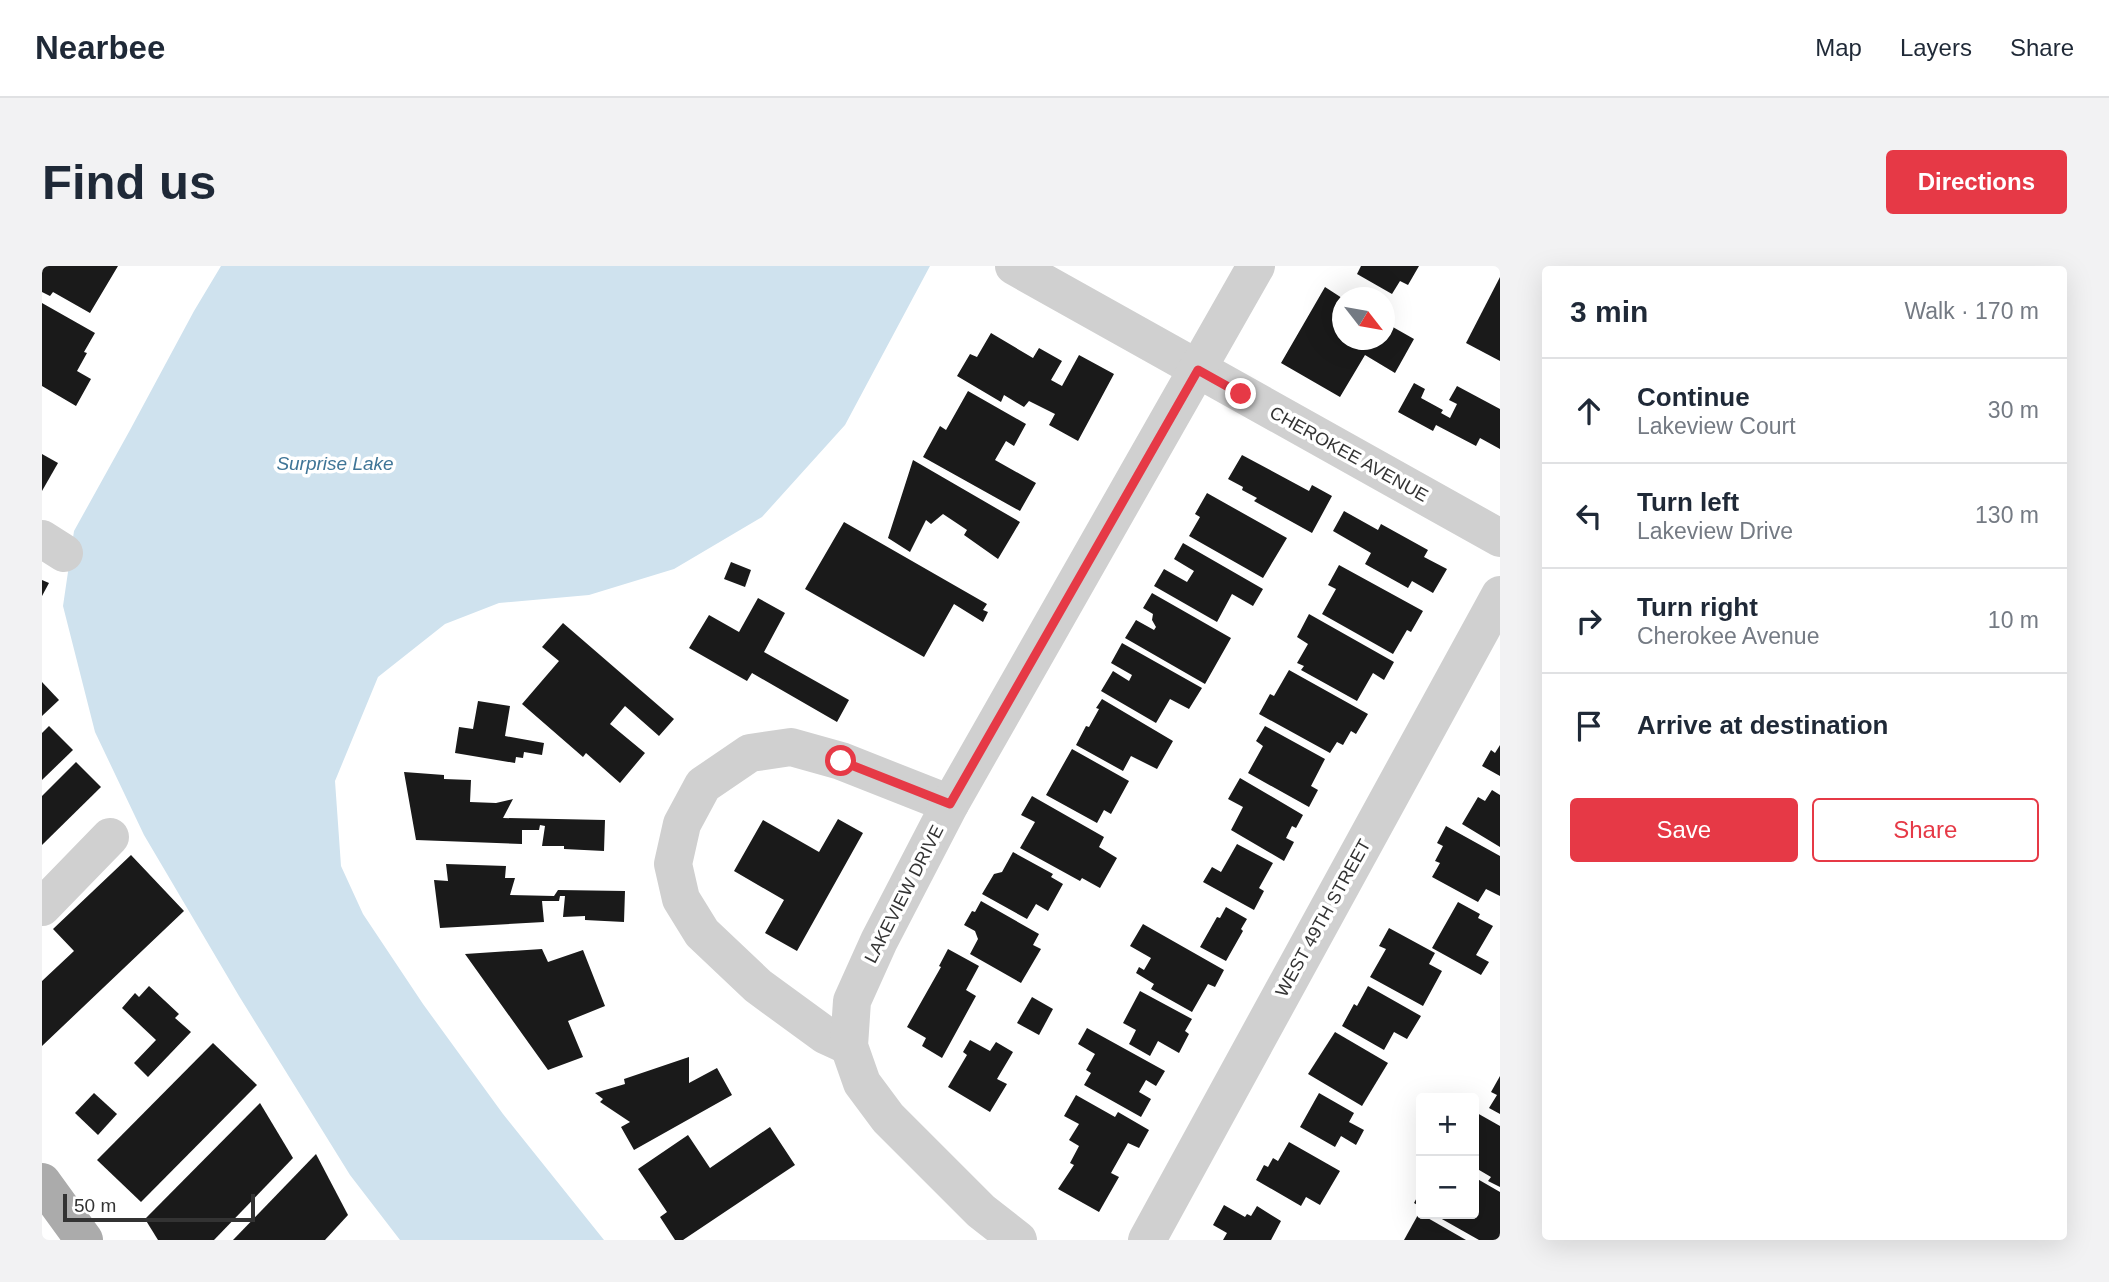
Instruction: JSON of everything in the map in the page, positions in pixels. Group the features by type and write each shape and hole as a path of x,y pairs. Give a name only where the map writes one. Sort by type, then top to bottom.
{"main road":[{"path":"42,1182 84,1240"}],"street":[{"name":"CHEROKEE AVENUE","path":"1014,266 1500,538"},
{"name":"LAKEVIEW DRIVE","path":"1018,1240 981,1211 888,1118 862,1083 849,1046 852,1001 879,941 950,804 1256,266"},
{"name":"WEST 49TH STREET","path":"1147,1240 1500,596"},
{"path":"849,1046 825,1035 758,986 702,933 681,899 673,864 682,824 702,785 750,753 791,747 841,761 950,804"},
{"path":"42,907 110,836"}],"water":[{"name":"Surprise Lake","path":"221,266 930,266 845,425 762,517 674,569 589,595 499,603 445,624 378,677 335,781 341,866 363,914 423,1004 503,1114 604,1240 400,1240 350,1175 239,996 144,835 95,732 63,606 74,531"}],"building":[{"path":"42,266 118,266 90,313 53,292 50,296 42,292"},
{"path":"1361,266 1419,266 1408,285 1400,281 1395,289 1395,287 1380,287 1357,274"},
{"path":"1500,277 1500,361 1466,343"},
{"path":"1325,287 1332,292 1332,350 1395,350 1395,328 1414,339 1395,373 1365,355 1340,397 1281,363"},
{"path":"42,303 95,333 77,371 91,379 76,406 42,386"},
{"path":"991,333 1033,358 1039,348 1062,361 1051,380 1062,386 1079,355 1114,374 1078,441 1049,425 1055,414 1029,401 1024,407 1004,395 1001,402 957,376 970,354 977,357"},
{"path":"1414,383 1425,389 1421,398 1443,410 1441,413 1450,418 1457,404 1449,400 1457,386 1500,409 1500,449 1480,438 1476,446 1436,425 1433,431 1398,412"},
{"path":"968,391 1026,424 1014,446 1006,441 995,460 1036,483 1020,511 923,457 940,426 946,430"},
{"path":"42,454 58,463 42,491"},
{"path":"1242,455 1309,491 1312,485 1332,496 1312,533 1254,501 1257,498 1228,479"},
{"path":"913,460 1020,522 998,559 964,535 967,530 943,514 931,524 926,520 910,552 888,538"},
{"path":"1207,493 1287,538 1263,578 1189,536 1200,517 1195,514"},
{"path":"1344,511 1378,530 1381,524 1428,550 1424,557 1447,569 1433,593 1412,581 1408,588 1365,564 1371,553 1333,531"},
{"path":"844,522 987,604 983,610 988,612 983,622 954,604 924,657 805,589"},
{"path":"1183,543 1263,589 1253,606 1232,594 1217,622 1154,586 1164,569 1187,582 1194,571 1174,559"},
{"path":"731,562 751,570 745,587 724,579"},
{"path":"1339,565 1423,611 1411,632 1407,630 1393,654 1322,614 1336,589 1328,585"},
{"path":"42,580 49,583 42,596"},
{"path":"1152,593 1231,638 1205,684 1125,638 1136,620 1154,630 1156,627 1152,620 1153,614 1143,608"},
{"path":"758,598 785,613 764,652 849,700 837,722 752,673 747,681 689,648 709,615 739,632"},
{"path":"1309,614 1394,662 1384,680 1373,673 1357,701 1301,670 1304,666 1297,663 1308,644 1297,637"},
{"path":"563,623 674,719 659,736 625,706 610,724 645,753 620,783 586,753 583,757 522,704 559,661 542,647"},
{"path":"1122,643 1202,688 1189,709 1170,699 1156,723 1101,691 1113,671 1129,681 1132,675 1111,663"},
{"path":"1289,670 1368,714 1356,734 1351,731 1343,745 1337,742 1330,753 1259,714 1270,694 1274,696"},
{"path":"42,682 59,700 42,716"},
{"path":"1102,699 1173,741 1157,769 1131,756 1123,771 1076,745 1086,726 1089,727"},
{"path":"478,701 510,706 505,736 544,743 542,755 524,752 523,758 516,757 515,763 455,753 459,727 473,729"},
{"path":"49,726 73,750 42,780 42,733"},
{"path":"1265,726 1325,759 1311,786 1318,790 1309,807 1248,773 1263,746 1256,741"},
{"path":"1500,745 1500,776 1482,766 1491,750 1495,753"},
{"path":"1072,749 1129,781 1111,814 1104,810 1097,823 1046,795"},
{"path":"76,762 101,787 42,845 42,796"},
{"path":"404,772 444,775 444,779 471,780 470,802 496,803 513,799 503,818 605,820 604,851 542,846 545,826 540,825 539,830 522,830 522,844 416,840"},
{"path":"1240,778 1303,815 1296,828 1292,826 1286,838 1294,842 1284,861 1231,830 1243,807 1228,799"},
{"path":"1492,790 1500,795 1500,847 1462,824 1478,797 1485,801"},
{"path":"1032,796 1104,837 1099,847 1117,858 1100,888 1082,878 1080,881 1020,848 1035,822 1021,815"},
{"path":"838,819 863,833 797,951 765,933 784,900 734,871 763,820 819,852"},
{"path":"1446,826 1500,856 1500,896 1486,889 1478,902 1432,877 1440,863 1435,861 1443,846 1437,843"},
{"path":"1237,844 1273,863 1259,888 1264,891 1254,910 1203,882 1212,867 1221,872"},
{"path":"1013,852 1053,874 1051,877 1063,884 1048,911 1036,904 1027,919 982,894 994,874 1002,872"},
{"path":"131,855 184,911 42,1046 42,981 74,951 53,929"},
{"path":"446,864 506,866 505,878 515,878 510,895 554,896 558,890 625,891 624,922 585,920 585,916 563,917 565,896 560,896 559,901 542,901 544,922 440,928 434,880 448,881"},
{"path":"981,901 1039,934 1033,945 1041,949 1021,983 970,954 978,939 975,931 964,925"},
{"path":"1458,902 1480,914 1478,918 1493,926 1476,955 1489,962 1481,975 1432,948"},
{"path":"1226,907 1247,919 1226,961 1200,947"},
{"path":"1143,924 1224,970 1215,987 1208,984 1192,1012 1151,989 1154,984 1136,973 1139,967 1144,970 1151,958 1130,946"},
{"path":"1389,928 1435,953 1429,964 1442,971 1423,1006 1370,977 1386,949 1379,946"},
{"path":"542,949 548,962 583,950 605,1006 568,1021 583,1057 548,1070 465,954"},
{"path":"948,949 979,966 966,990 976,996 942,1058 922,1046 926,1038 907,1027 941,967 939,966"},
{"path":"149,986 179,1014 175,1018 191,1032 148,1077 134,1063 156,1040 122,1008 135,993 139,997"},
{"path":"1368,986 1421,1016 1407,1039 1394,1032 1384,1050 1342,1026"},
{"path":"1140,991 1192,1019 1185,1031 1189,1034 1179,1053 1158,1041 1150,1056 1129,1044 1136,1030 1123,1023"},
{"path":"1032,997 1053,1009 1039,1035 1017,1023"},
{"path":"1087,1028 1165,1071 1156,1086 1146,1080 1139,1092 1151,1099 1141,1117 1084,1085 1091,1073 1086,1070 1095,1054 1078,1044"},
{"path":"1335,1032 1388,1063 1362,1106 1308,1074"},
{"path":"970,1040 990,1051 996,1042 1013,1052 997,1079 1007,1084 990,1112 948,1087 967,1055 963,1052"},
{"path":"213,1043 257,1085 141,1202 97,1160"},
{"path":"689,1057 689,1083 717,1068 732,1095 634,1150 621,1127 630,1122 600,1102 603,1099 595,1093 625,1084 624,1079"},
{"path":"1500,1076 1500,1114 1489,1108 1497,1095 1491,1092"},
{"path":"94,1093 117,1114 98,1135 75,1113"},
{"path":"1319,1093 1354,1113 1349,1122 1364,1130 1356,1145 1341,1136 1335,1147 1300,1127"},
{"path":"1076,1095 1115,1117 1118,1112 1149,1130 1139,1148 1128,1143 1111,1173 1119,1177 1099,1212 1058,1189 1074,1165 1070,1163 1079,1146 1069,1140 1079,1124 1064,1116"},
{"path":"260,1103 293,1158 214,1240 158,1240 145,1219"},
{"path":"1479,1114 1500,1126 1500,1187 1488,1181 1491,1177 1479,1170"},
{"path":"770,1127 795,1165 683,1240 675,1240 660,1217 667,1212 638,1169 688,1135 710,1168"},
{"path":"1289,1142 1340,1171 1320,1205 1306,1197 1301,1206 1256,1180 1264,1165 1268,1167 1273,1158 1278,1161"},
{"path":"316,1154 348,1215 325,1240 233,1240"},
{"path":"1479,1180 1500,1192 1500,1237 1498,1240 1479,1240 1442,1219 1479,1219"},
{"path":"1224,1205 1245,1217 1247,1214 1251,1216 1257,1206 1281,1221 1271,1240 1223,1240 1227,1233 1213,1225"},
{"path":"1416,1218 1429,1219 1466,1240 1404,1240"}],"route":[{"path":"841,761 950,804 1198,370 1241,394"}]}
